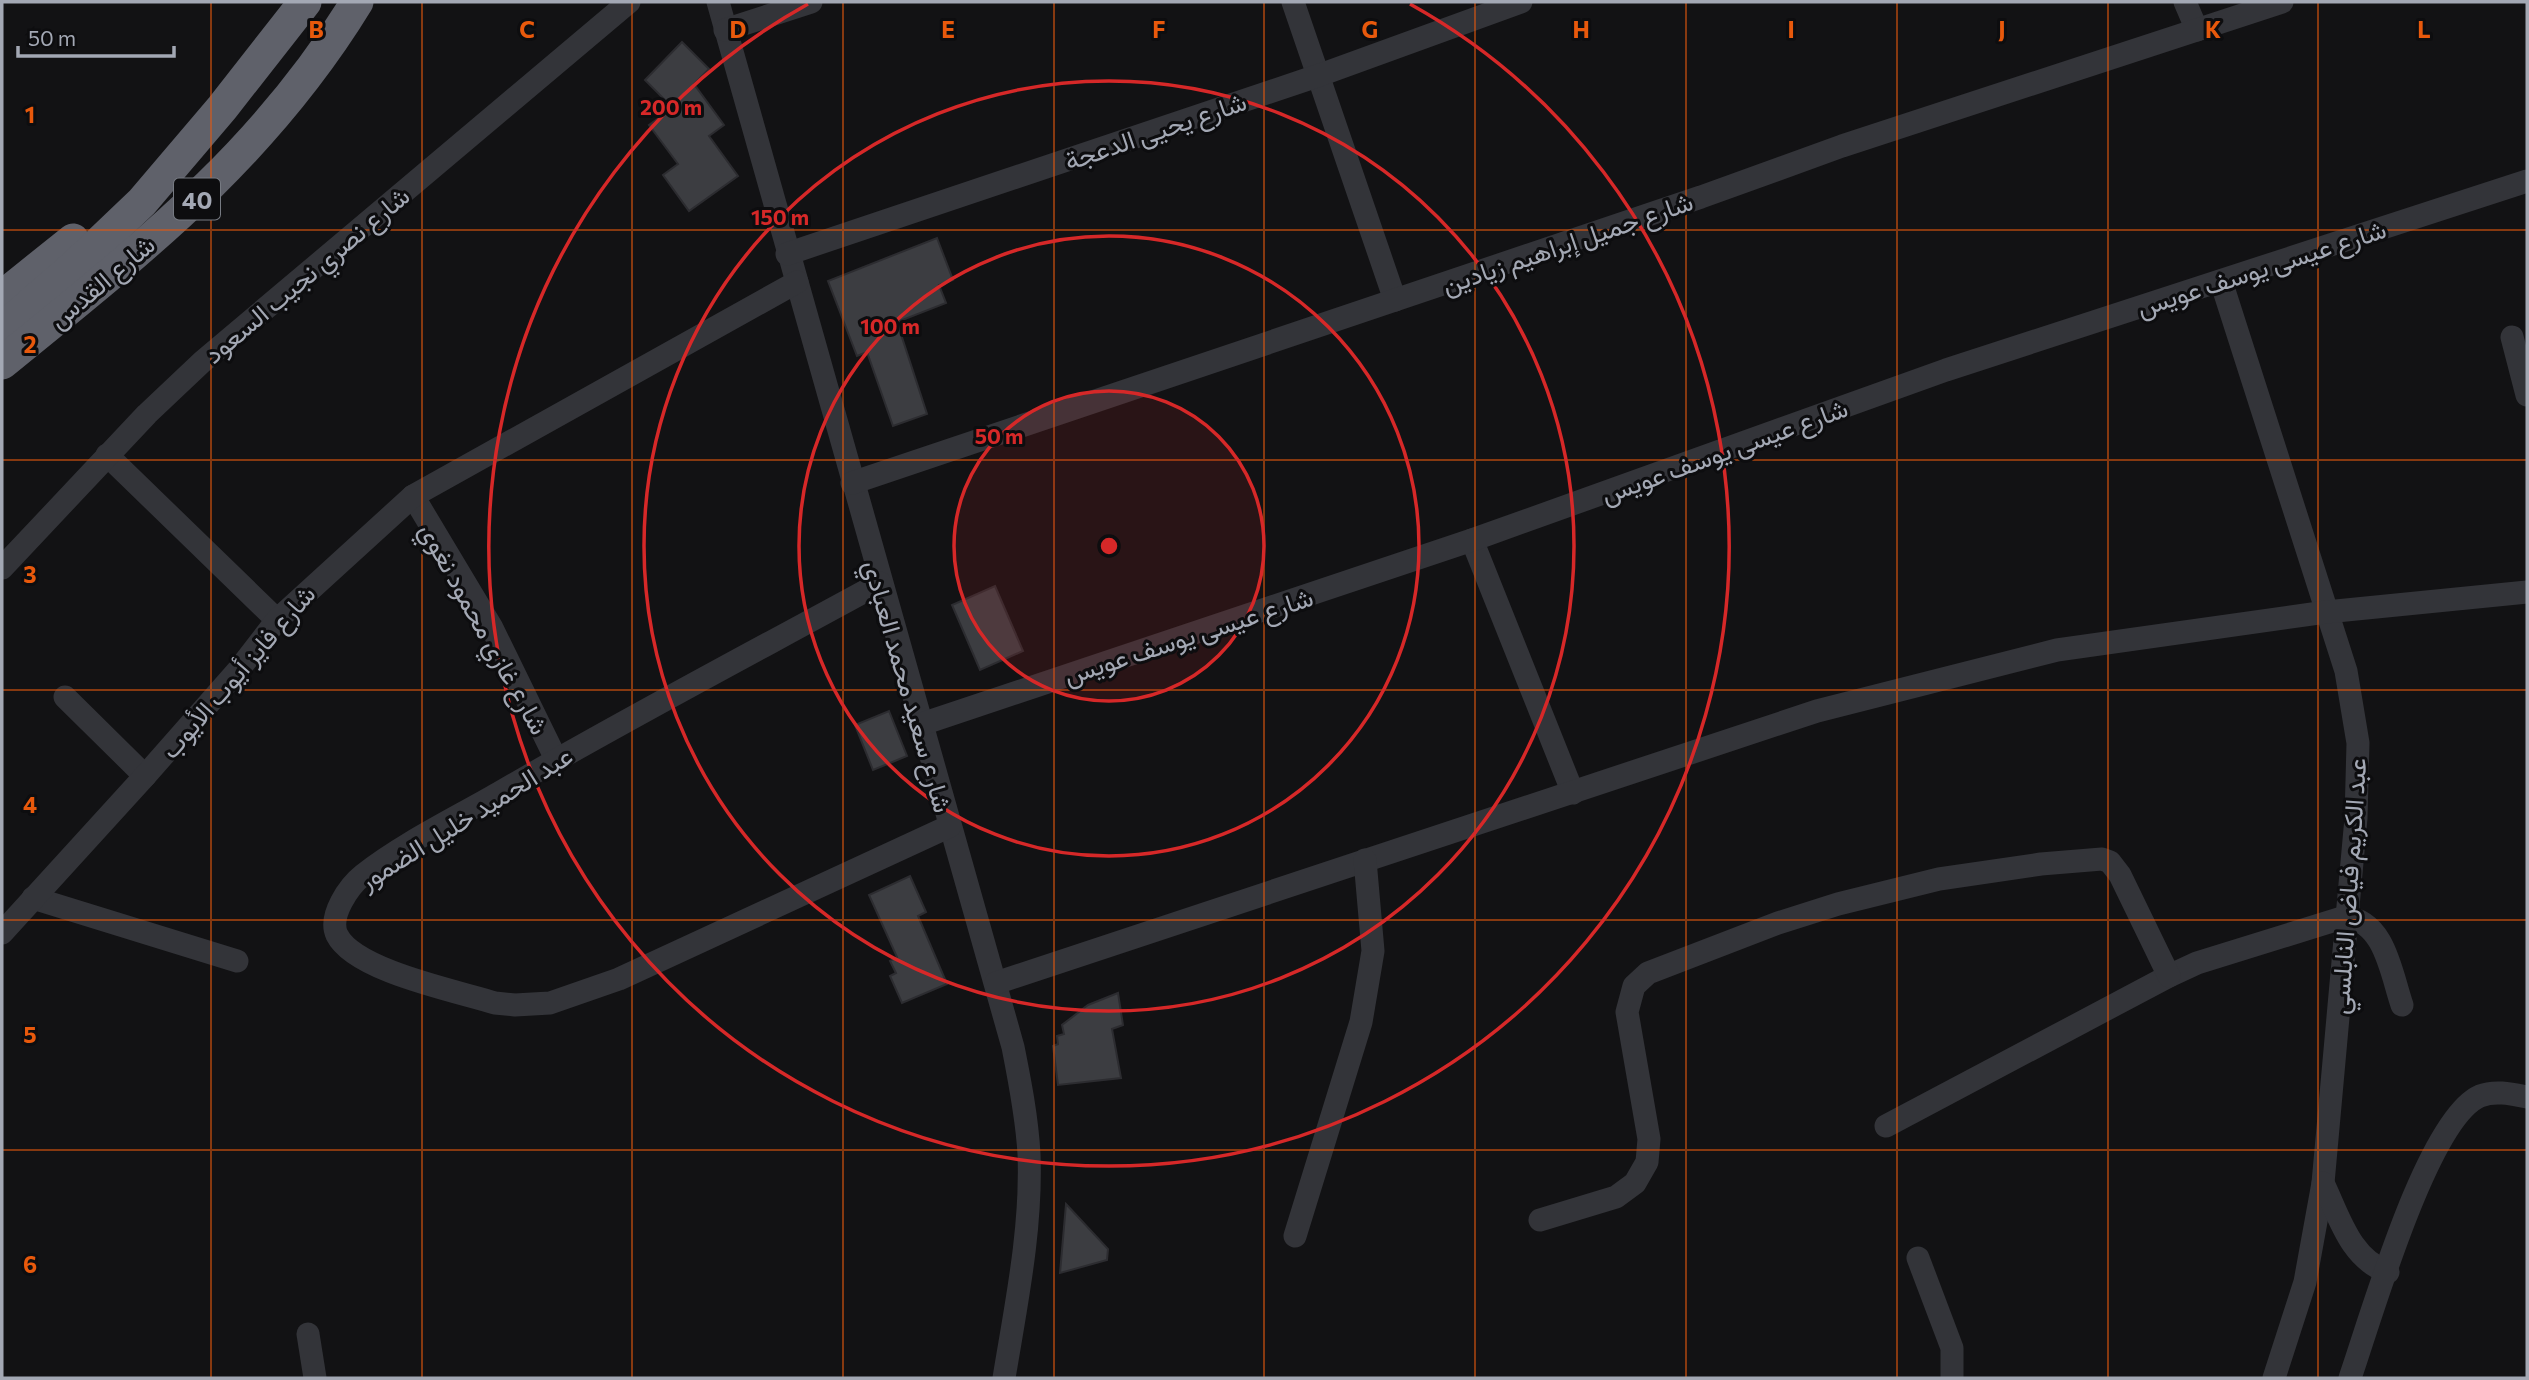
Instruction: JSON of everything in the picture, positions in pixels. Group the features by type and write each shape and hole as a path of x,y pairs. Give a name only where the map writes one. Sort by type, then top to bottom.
{"highway":[{"name":"شارع القدس","path":"2,329 77,264 142,202 222,108 305,2"},
{"name":"شارع القدس","path":"2,363 194,202 255,141 312,70 357,2"},
{"path":"271,43 274,58 283,69 298,74 312,70"},
{"path":"2,297 99,218 142,202"}],"street":[{"name":"شارع نصري نجيب السعود","path":"2,568 107,455 202,362 629,2"},
{"name":"شارع سعيد محمد العبادي","path":"718,2 880,583 996,983 1022,1093 1029,1164 1018,1288 1004,1378"},
{"path":"725,30 811,2"},
{"path":"1293,2 1395,300"},
{"name":"شارع يحيى الدعجة","path":"788,254 1320,75 1521,2"},
{"path":"2185,2 2197,30"},
{"name":"شارع جميل إبراهيم زيادين","path":"852,483 1854,142 2281,2"},
{"name":"شارع عيسى يوسف عويس","path":"922,724 1472,540 1946,369 2527,181"},
{"name":"عبد الكريم فياض النابلسي","path":"2221,281 2346,671 2358,743 2356,818 2323,1183 2305,1282 2274,1378"},
{"name":"شارع فايز أيوب الأيوب","path":"2,933 240,668 277,620 413,496 797,282"},
{"path":"2512,337 2527,395"},
{"path":"107,455 277,620"},
{"name":"شارع غازي محمود نغوي","path":"413,496 492,628 556,760"},
{"path":"1472,540 1573,793"},
{"name":"عبد الحميد خليل الضمور","path":"880,583 556,760 362,876 346,892 335,926 337,936 357,955 379,967 495,1003 550,1003 619,978 950,826"},
{"path":"996,983 1817,711 2057,650 2326,612 2527,592"},
{"path":"65,697 145,776"},
{"path":"1540,1220 1616,1197 1626,1191 1642,1173 1647,1162 1649,1139 1627,1012 1630,994 1647,973 1719,944 1790,919 1888,890 1990,870 2102,859 2110,862 2120,875 2169,976"},
{"path":"1295,1236 1361,1022 1374,951 1365,860"},
{"path":"33,898 237,961"},
{"path":"1886,1126 2197,963 2345,917 2361,920 2374,931 2402,1005"},
{"path":"2350,1378 2418,1185 2459,1114 2479,1097 2492,1093 2527,1097"},
{"path":"2323,1183 2360,1255 2377,1268 2388,1272"},
{"path":"1918,1258 1952,1348 1952,1378"},
{"path":"308,1334 315,1378"}],"building":[{"path":"682,42 709,69 694,84 724,125 709,136 738,176 689,211 663,175 678,164 649,125 673,108 645,80"},
{"path":"937,238 953,280 939,285 946,303 897,322 927,414 893,426 867,352 857,356 828,281"},
{"path":"995,586 1023,651 980,670 952,605"},
{"path":"889,711 907,756 873,770 855,725"},
{"path":"910,876 926,912 918,916 947,984 902,1003 890,976 896,973 890,961 897,957 869,895"},
{"path":"1118,993 1123,1025 1112,1029 1121,1078 1058,1085 1053,1046 1058,1044 1057,1036 1064,1034 1062,1025 1088,1005"},
{"path":"1066,1204 1108,1249 1107,1260 1060,1273"}]}
